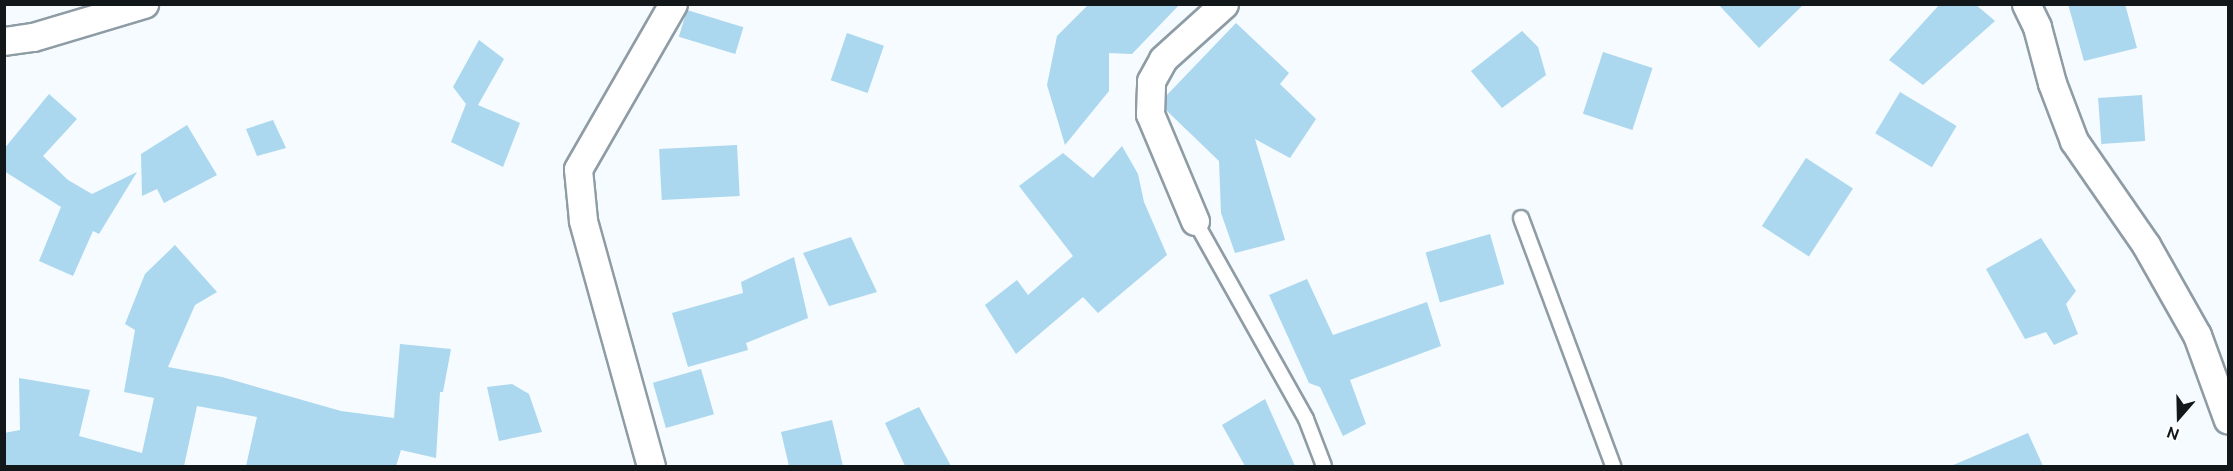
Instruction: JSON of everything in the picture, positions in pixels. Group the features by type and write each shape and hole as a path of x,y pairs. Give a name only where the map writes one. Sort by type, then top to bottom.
{"street":[{"path":"4,41 33,37 144,4"},
{"path":"651,466 583,220 579,169 673,4"},
{"path":"1195,221 1150,114 1151,81 1163,59 1224,4"},
{"path":"2026,4 2074,141 2146,245 2197,335 2229,420"}],"lane":[{"path":"1521,218 1613,466"},
{"path":"1195,221 1306,419 1324,466"}],"building":[{"path":"1089,4 1180,4 1132,54 1109,53 1109,91 1065,145 1047,85 1057,36"},
{"path":"1718,4 1804,4 1759,48"},
{"path":"1940,4 1975,4 1995,21 1923,85 1889,60"},
{"path":"2068,4 2125,4 2137,48 2084,61"},
{"path":"687,10 743,27 735,54 679,37"},
{"path":"1236,23 1289,73 1280,84 1316,119 1290,158 1255,139 1285,240 1235,253 1221,213 1219,161 1166,110 1166,96"},
{"path":"1522,31 1538,47 1546,75 1502,108 1471,71"},
{"path":"847,33 884,46 868,93 831,80"},
{"path":"479,40 504,59 478,105 520,123 503,167 451,142 466,104 453,87"},
{"path":"1603,52 1652,68 1632,130 1583,114"},
{"path":"1900,92 1957,126 1932,167 1875,133"},
{"path":"49,94 77,119 43,156 68,180 92,194 137,172 99,234 93,231 73,276 39,261 61,207 4,171 4,149"},
{"path":"2142,95 2145,141 2101,144 2098,98"},
{"path":"273,120 286,148 257,156 246,129"},
{"path":"187,125 217,175 164,203 157,189 142,196 141,154"},
{"path":"737,145 740,196 662,200 659,149"},
{"path":"1122,146 1138,174 1144,202 1167,255 1098,313 1083,297 1016,354 985,305 1017,280 1028,295 1073,256 1019,186 1063,153 1093,178"},
{"path":"1806,158 1853,188 1809,256 1762,226"},
{"path":"1490,234 1504,284 1440,302 1426,252"},
{"path":"851,237 877,292 829,306 803,253"},
{"path":"2041,238 2076,291 2066,304 2078,334 2054,345 2046,332 2025,339 1986,269"},
{"path":"175,245 217,292 195,305 168,367 222,377 341,411 394,418 400,344 451,349 443,392 440,392 436,458 401,450 396,466 246,466 257,417 197,406 184,466 4,466 4,433 20,430 19,378 90,390 79,436 142,453 154,398 124,392 135,330 125,324 145,274"},
{"path":"794,257 808,318 746,343 748,350 688,367 672,313 743,293 741,282"},
{"path":"1307,279 1333,335 1427,302 1441,346 1350,380 1366,424 1343,436 1320,387 1309,383 1269,295"},
{"path":"701,369 714,414 666,428 653,383"},
{"path":"512,384 529,394 542,432 499,441 487,387"},
{"path":"1265,399 1295,466 1245,466 1222,425"},
{"path":"919,407 951,466 905,466 885,423"},
{"path":"832,420 843,466 789,466 781,432"},
{"path":"2028,433 2043,466 1951,466"}]}
